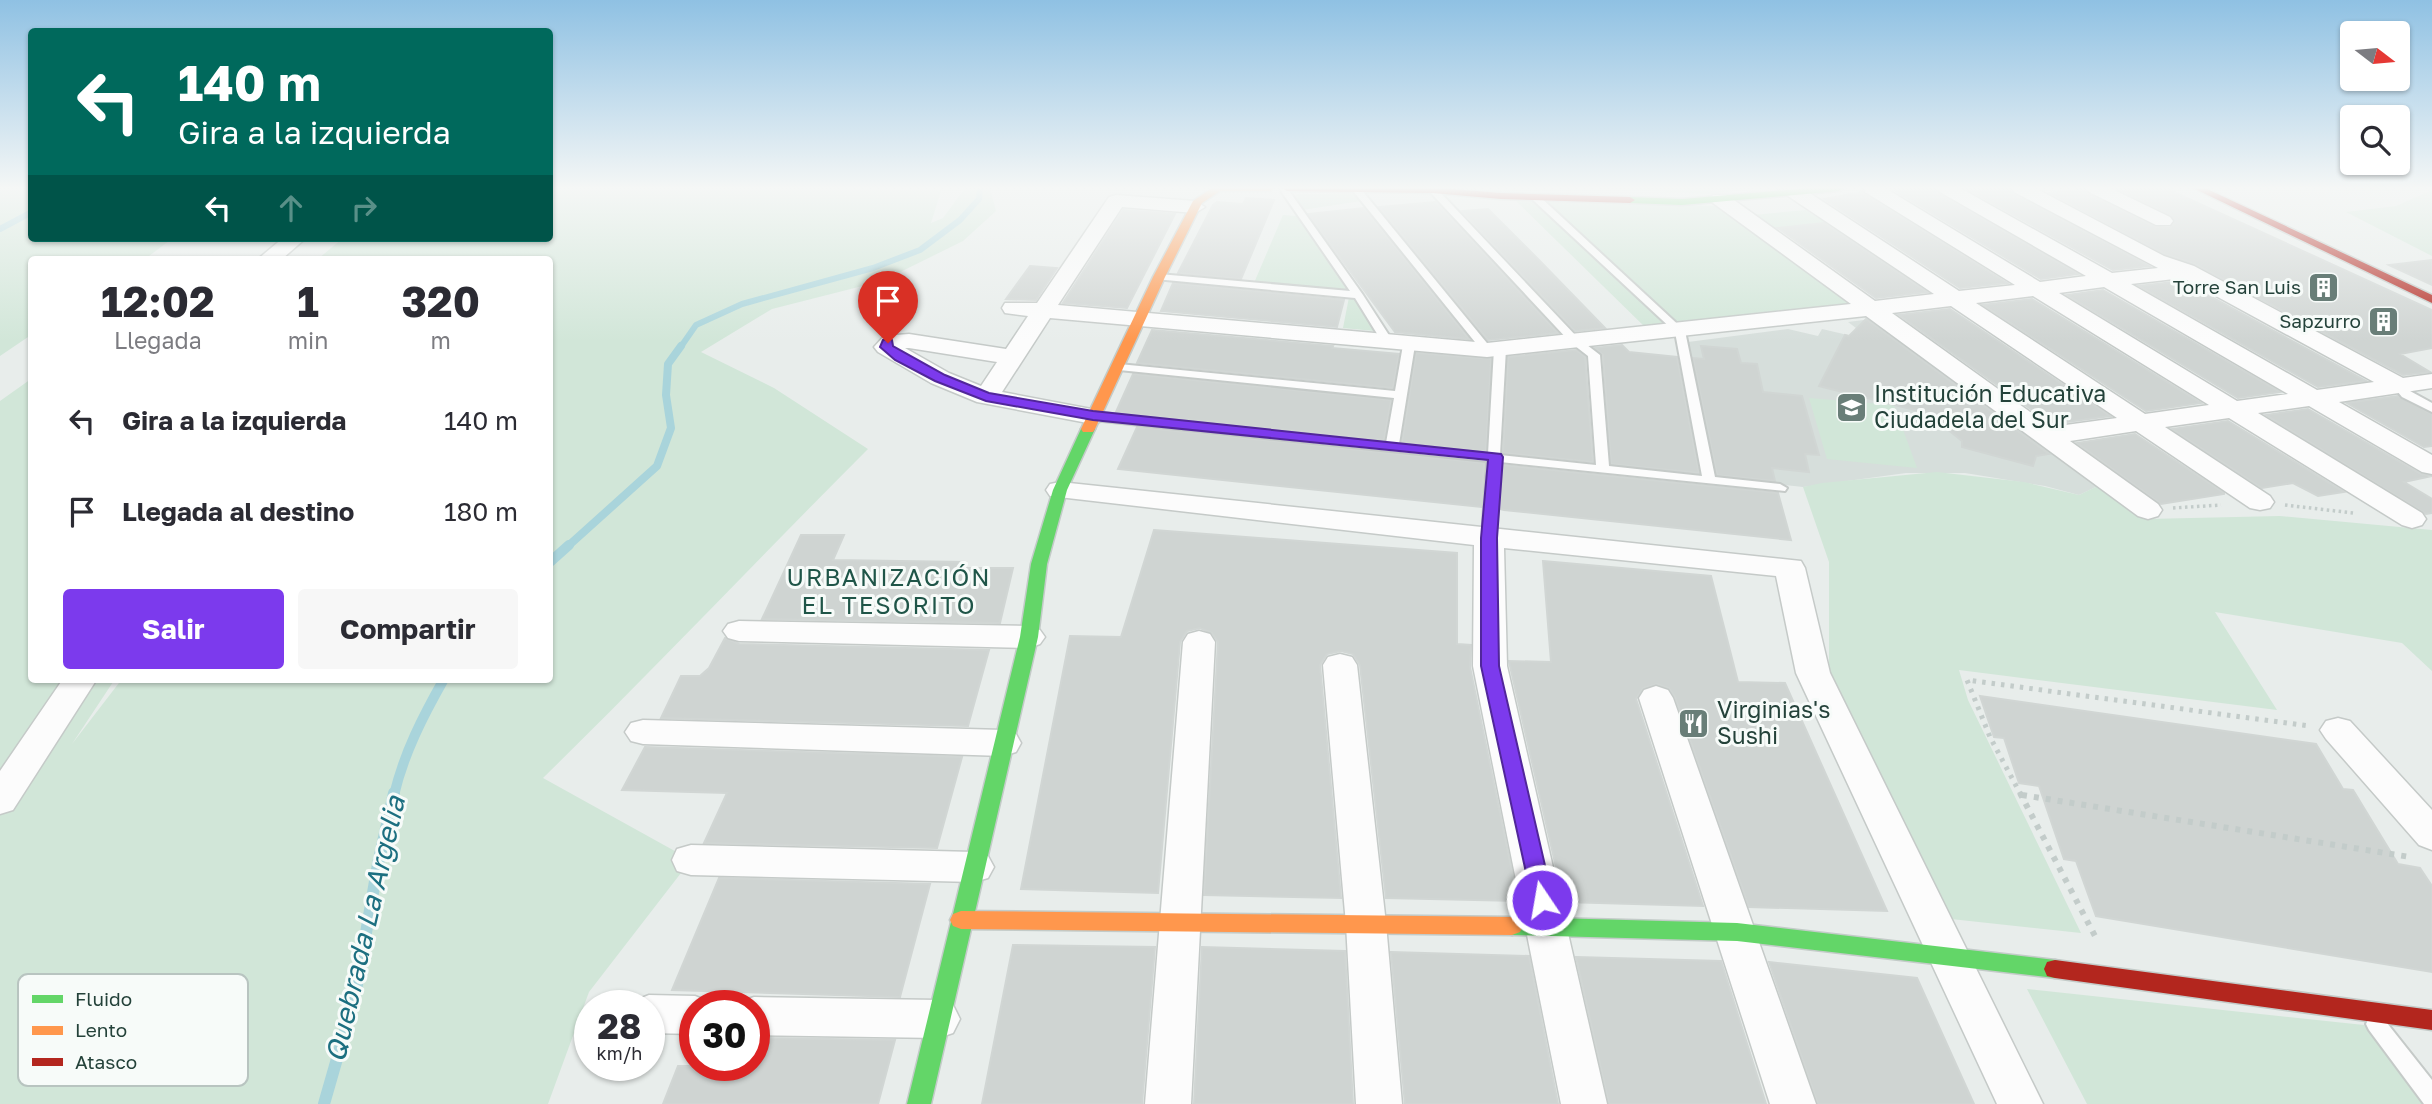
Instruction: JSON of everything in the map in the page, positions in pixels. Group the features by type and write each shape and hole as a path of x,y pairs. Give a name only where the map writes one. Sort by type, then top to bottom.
{"street":[{"path":"986,397 1090,240"},
{"path":"919,1104 1029,637 1039,564 1060,490 1178,240"},
{"path":"1777,240 2148,510"},
{"path":"1866,240 2260,502"},
{"path":"1957,240 2412,519"},
{"path":"2038,240 2432,466"},
{"path":"2118,240 2157,260 2186,271 2398,384"},
{"path":"2307,240 2432,299"},
{"path":"2333,240 2432,285"},
{"path":"273,256 291,242"},
{"path":"1013,308 1398,344 1494,349 1680,331 2186,271"},
{"path":"1014,357 909,341 888,343 886,347 940,378 986,397 1093,416"},
{"path":"2046,436 2432,380"},
{"path":"1060,490 1489,538 1790,568 1813,673 2020,1104"},
{"path":"1489,538 1490,666 1548,926 1584,1104"},
{"path":"739,631 1029,637"},
{"path":"1168,1104 1199,642"},
{"path":"1340,665 1366,924 1379,1104"},
{"path":"0,800 77,683"},
{"path":"1656,698 1793,1104"},
{"path":"2338,730 2425,847"},
{"path":"643,732 1003,743"},
{"path":"691,860 974,866"},
{"path":"961,920 1548,926 1737,932 2115,976 2432,1020"},
{"path":"770,1016 938,1019"}],"lane":[{"path":"1320,240 1358,295 1398,344 1401,395 1392,446"},
{"path":"1400,240 1494,349 1496,457 1489,538"},
{"path":"1480,240 1574,340 1594,355 1603,468"},
{"path":"1581,240 1680,331 1709,479"},
{"path":"1158,277 1358,295"},
{"path":"1119,367 1401,395"},
{"path":"2398,384 2406,394 2432,408"},
{"path":"1093,416 1780,488"},
{"path":"2367,1011 2432,1097"}],"path":[{"path":"2148,510 2260,502 2357,513"},
{"path":"2115,976 1990,737 1967,680 2338,730"},
{"path":"2020,795 2425,847"}],"shaded area":[{"name":"Institución Educativa Ciudadela del Sur","path":"1879,318 2104,483 2079,495 2045,486 1965,473 1906,473 1803,487 1716,477 1688,342 1788,329 1818,336 1822,329 1852,336 1856,328 1848,322"}],"green space":[{"path":"0,240 168,242 149,256 28,256 28,337 0,356"},
{"path":"965,240 882,281 772,309 701,352 774,388 868,449 543,778 691,860 591,990 574,990 574,1033 548,1104 0,1104 0,401 28,381 28,683 112,683 72,744 119,683 553,683 553,256 322,256 338,242"},
{"path":"1273,240 1312,240 1347,290 1254,283"},
{"path":"1555,240 1767,240 1857,303 1647,329"},
{"path":"2400,240 2432,240 2432,256"},
{"path":"1349,297 1354,298 1375,331 1343,328"},
{"path":"1809,398 1894,405 1917,468 1827,459"},
{"path":"1937,472 2024,482 2079,495 2104,483 2147,519 2280,516 2432,530 2432,671 2402,643 2215,612 2277,710 1959,670 1968,700 2081,933 1951,919 1829,672 1829,562 1803,487"},
{"path":"2027,989 2364,1025 2422,1104 2087,1104"}],"building":[{"path":"1104,240 1162,240 1127,308 1063,303"},
{"path":"1195,240 1257,240 1241,279 1178,273"},
{"path":"1327,240 1389,240 1469,339 1395,332"},
{"path":"1406,240 1470,240 1558,333 1488,340"},
{"path":"1489,240 1519,240 1605,328 1575,331"},
{"path":"1794,240 1849,240 1927,292 1876,298"},
{"path":"1886,240 1937,240 2007,283 1960,288"},
{"path":"1976,240 2018,240 2078,274 2041,279"},
{"path":"2058,240 2099,240 2149,266 2113,270"},
{"path":"2138,240 2278,240 2432,310 2432,348 2400,354 2430,372 2403,375 2195,264 2165,254"},
{"path":"2432,260 2432,285 2389,265"},
{"path":"1030,266 1057,268 1036,300 1006,299"},
{"path":"2182,281 2366,381 2318,387 2139,286"},
{"path":"1173,283 1344,300 1337,327 1161,311"},
{"path":"2103,290 2280,392 2238,398 2067,295"},
{"path":"2032,299 2201,403 2146,411 1983,305"},
{"path":"1950,309 2110,416 2052,424 1899,315"},
{"path":"1866,319 2049,454 2036,456 2033,466 1962,447 1962,441 1927,413 1819,386 1845,335 1849,336"},
{"path":"1152,330 1399,354 1393,388 1137,363"},
{"path":"1622,345 1629,352 1677,357 1699,473 1611,464 1603,355 1595,348"},
{"path":"1701,346 1737,349 1741,363 1757,364 1763,392 1802,396 1819,455 1805,454 1809,472 1772,468 1775,481 1717,475 1693,358 1704,359"},
{"path":"1576,350 1585,357 1593,462 1503,453 1508,357"},
{"path":"1416,353 1491,359 1486,451 1402,442"},
{"path":"1133,374 1391,400 1384,440 1116,412"},
{"path":"2398,396 2432,414 2432,446 2424,447 2347,403"},
{"path":"2308,409 2421,474 2432,476 2404,482 2432,499 2432,513 2426,514 2266,415"},
{"path":"2228,421 2344,492 2318,496 2293,483 2262,488 2172,429"},
{"path":"1137,427 1484,463 1481,507 1118,469"},
{"path":"2135,434 2224,494 2161,504 2077,443"},
{"path":"1502,465 1778,493 1791,540 1500,509"},
{"path":"1154,530 1457,553 1457,644 1471,645 1470,667 1518,901 1386,898 1360,665 1353,654 1341,651 1327,654 1320,665 1341,898 1204,895 1218,642 1212,633 1200,628 1187,631 1180,642 1158,893 1021,889 1070,636 1121,637"},
{"path":"801,535 844,535 833,560 966,562 964,568 1013,568 1000,623 762,619"},
{"path":"1543,561 1711,576 1738,682 1785,683 1887,911 1749,907 1675,697 1669,688 1657,684 1643,688 1636,699 1703,906 1564,902 1509,661 1551,662"},
{"path":"725,638 739,644 989,650 968,726 661,718 681,676 700,676 709,668"},
{"path":"1980,696 2316,744 2343,789 2353,790 2398,864 2420,868 2432,886 2432,972 2096,916 2076,861 2064,859 2039,786 2019,783 2004,738 1994,737"},
{"path":"645,747 962,757 937,848 704,843 727,793 622,790"},
{"path":"719,878 930,884 900,997 770,993 770,990 672,990"},
{"path":"1013,945 1155,947 1142,1104 982,1104"},
{"path":"1202,947 1345,951 1353,1104 1194,1104"},
{"path":"1391,952 1529,956 1558,1104 1405,1104"},
{"path":"1576,957 1721,961 1766,1104 1609,1104"},
{"path":"1769,962 1917,978 1974,1104 1818,1104"},
{"path":"770,1038 895,1040 878,1104 663,1104 678,1066 679,1081 770,1081"}],"waterway":[{"name":"Quebrada La Argelia","path":"680,348 696,325 742,304 873,268 920,250 934,240"},
{"name":"Quebrada La Argelia","path":"567,547 657,466 671,428 666,395 668,364 681,346"},
{"name":"Quebrada La Argelia","path":"553,559 569,545"},
{"name":"Quebrada La Argelia","path":"394,795 415,735 442,683"},
{"name":"Quebrada La Argelia","path":"324,1104 355,996 378,864 394,793"}],"traffic: fast":[{"path":"919,1104 1029,637 1039,564 1060,490 1088,429"},
{"path":"1512,926 1737,932 2055,969"}],"traffic: slow":[{"path":"1088,429 1178,240"},
{"path":"961,920 1512,926"}],"traffic: jam":[{"path":"2307,240 2432,299"},
{"path":"2055,969 2432,1020"}],"place":[{"name":"Torre San Luis","path":"2324,287"},
{"name":"Sapzurro","path":"2384,321"},
{"name":"Institución Educativa Ciudadela del Sur","path":"1851,407"},
{"name":"Virginias's Sushi","path":"1694,723"}],"district":[{"name":"URBANIZACIÓN EL TESORITO","path":"889,592"}],"route":[{"path":"888,343 886,347 900,357 940,378 986,397 1093,416 1496,457 1489,538 1490,666 1542,900"}]}
